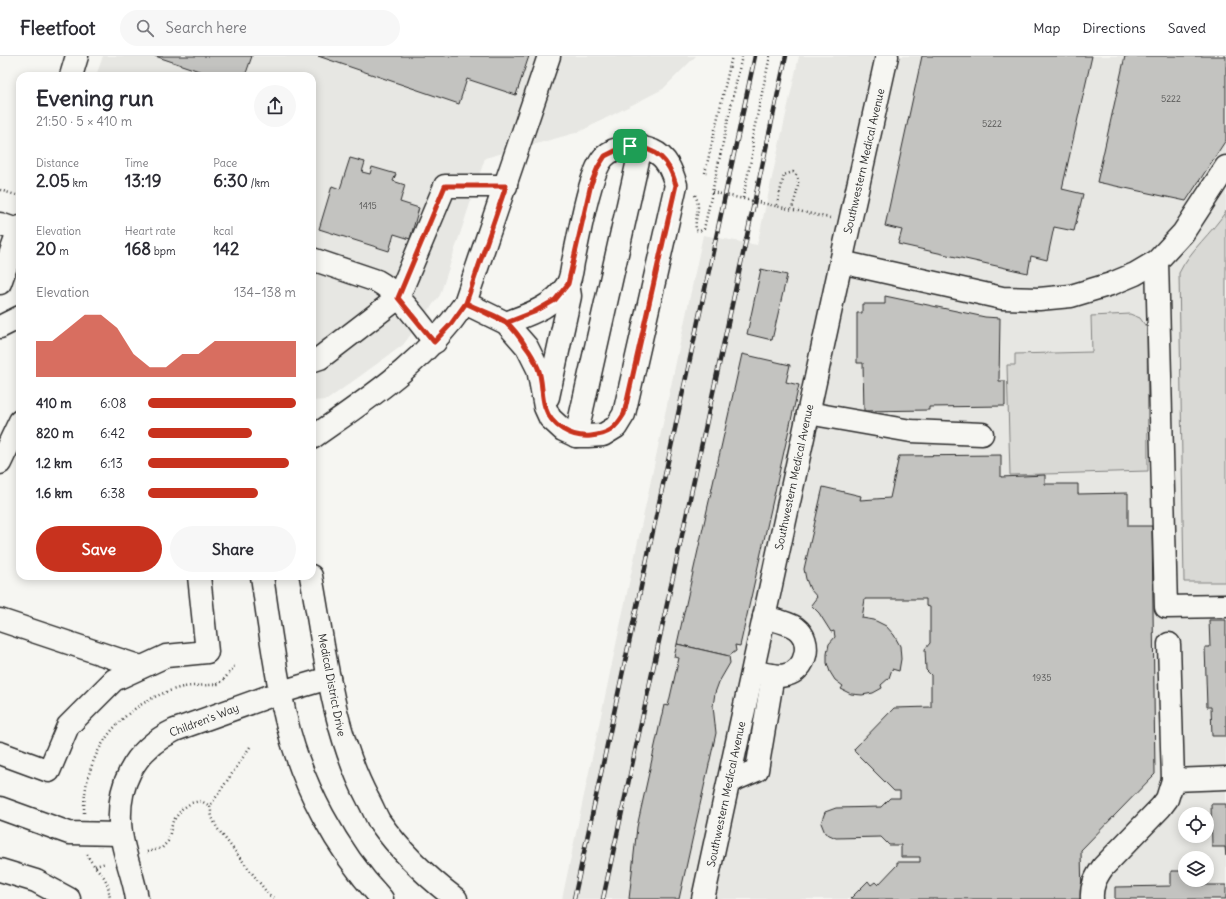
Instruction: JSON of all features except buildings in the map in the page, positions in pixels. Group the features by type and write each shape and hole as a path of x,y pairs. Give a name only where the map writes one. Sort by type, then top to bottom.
{"street":[{"path":"72,72 78,56"},
{"path":"316,435 389,384 434,342 451,324 466,303 549,56"},
{"name":"Southwestern Medical Avenue","path":"703,899 729,782 763,673 764,617 840,262 887,56"},
{"path":"466,303 506,323 527,347 538,369 545,408 550,418 563,430 576,436 588,436 603,435 616,427 624,414 676,185 672,172 664,159 655,152 641,147 630,146 605,156 598,167 591,184 568,284 570,296 545,408"},
{"path":"576,436 641,147"},
{"path":"840,262 1002,298 1039,299 1071,296 1111,284 1135,274 1157,261 1183,232 1226,167"},
{"path":"316,359 320,358 398,298 445,186 506,186"},
{"path":"6,274 15,228"},
{"path":"316,260 378,281 386,286 398,298 434,342"},
{"path":"1157,261 1166,607 1226,606"},
{"path":"506,323 534,312 555,300 568,284"},
{"path":"0,327 16,319"},
{"path":"808,413 911,431 982,434"},
{"path":"0,463 16,429"},
{"path":"0,753 49,771 68,726 114,680 166,656 207,652 199,580"},
{"path":"263,580 286,721 299,762 318,807 342,848 366,882 382,899"},
{"name":"Medical District Drive","path":"313,580 329,678 344,743 357,780 379,820 418,866 456,899"},
{"path":"763,673 786,675 794,672 800,666 806,651 805,643 797,629 790,625 764,617"},
{"path":"0,620 141,667"},
{"path":"1092,899 1091,891 1096,877 1103,867 1167,799 1173,780 1169,644"},
{"name":"Children's Way","path":"137,899 121,834 120,812 122,792 128,774 139,756 150,744 175,730 281,692 329,678"},
{"path":"1173,780 1226,778"},
{"path":"0,808 69,833 121,834"},
{"path":"0,870 36,882 69,899"}],"path":[{"path":"705,173 732,56"},
{"path":"693,190 699,203 695,225 696,230 700,231 704,229 742,56"},
{"path":"743,198 753,150 752,139 770,56"},
{"path":"777,205 784,175 792,172 796,174 799,179 792,209"},
{"path":"0,190 16,195"},
{"path":"712,192 831,218"},
{"path":"250,747 210,806 212,818 217,828 269,895 276,899"},
{"path":"147,852 162,848 168,841 173,821 182,809 191,803 201,801 210,806"},
{"path":"87,850 88,856 104,876 109,889 110,899"},
{"path":"95,866 112,862"}],"shaded area":[{"path":"103,56 696,56 663,89 579,132 485,158 440,295 403,345 327,400 316,401 316,72 97,72"},
{"path":"799,56 1226,56 1226,899 562,899 703,235 757,245"},
{"path":"1226,211 1226,582 1184,582 1179,273 1195,249"},
{"path":"1130,314 1140,318 1147,328 1148,471 1010,475 1007,365 1015,365 1015,354 1092,352 1091,316"}],"railway":[{"path":"574,899 755,56"},
{"path":"603,899 786,56"}],"route":[{"path":"630,146 605,156 598,167 591,184 568,284 555,300 534,312 506,323 466,303 451,324 434,342 398,298 445,186 506,186 466,303 477,309 506,323 527,347 538,369 545,408 550,418 563,430 576,436 603,435 616,427 624,414 676,185 672,172 664,159 655,152 641,147 630,146"}]}
